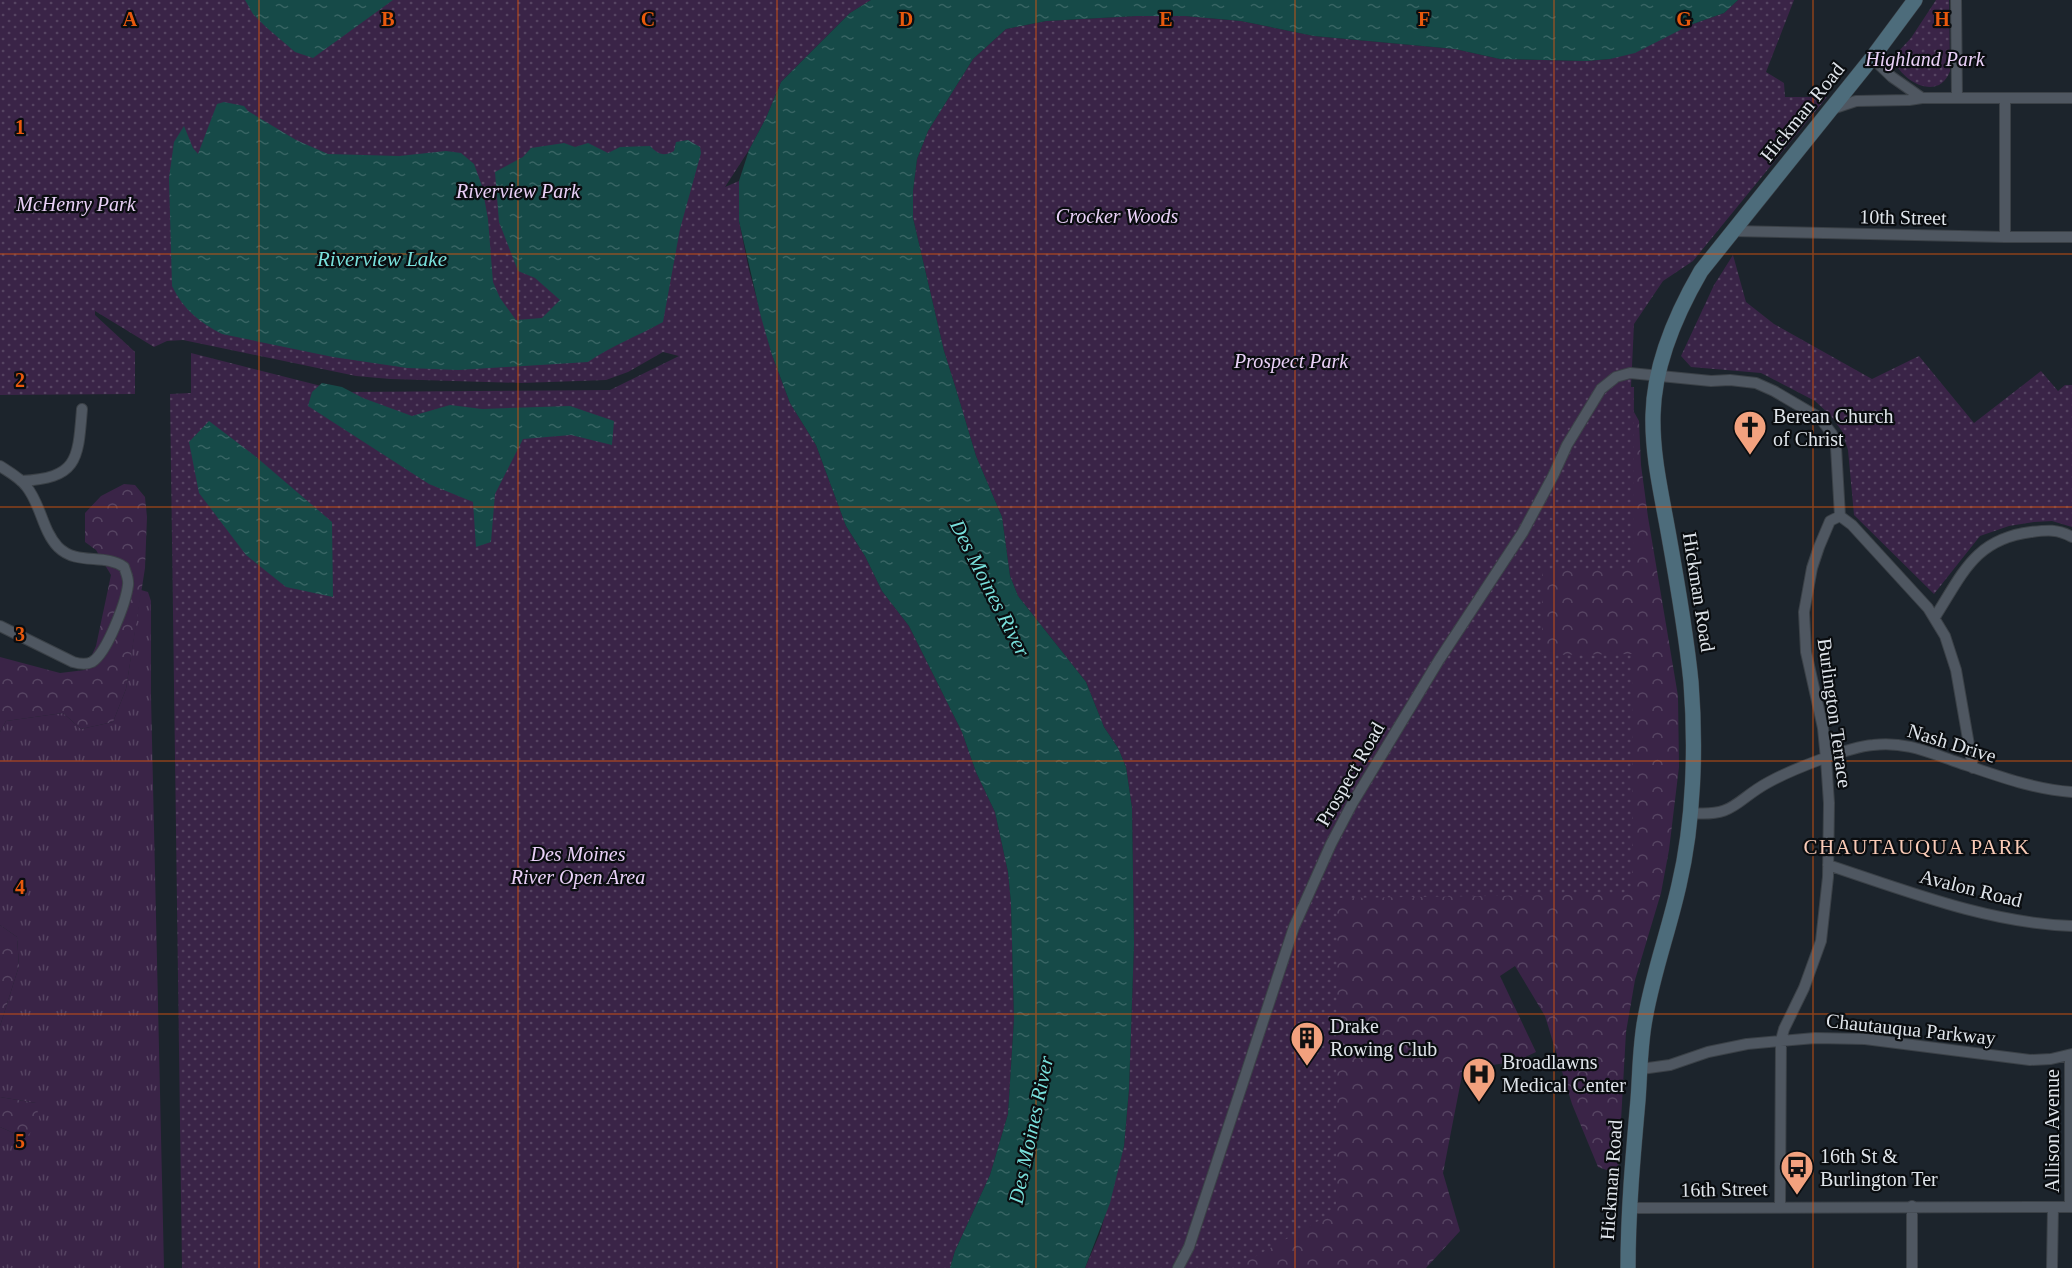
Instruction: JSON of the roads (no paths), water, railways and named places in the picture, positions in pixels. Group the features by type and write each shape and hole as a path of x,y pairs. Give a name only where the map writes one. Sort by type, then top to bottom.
{"main road":[{"name":"Hickman Road","path":"1628,1268 1628,1208 1644,1022 1680,883 1691,813 1693,779 1691,684 1679,588 1654,451 1653,412 1658,376 1669,336 1701,271 1832,109 1915,0"}],"street":[{"path":"1956,0 1957,98"},
{"path":"1872,58 1922,98"},
{"path":"1832,109 1856,101 1922,98 2072,98"},
{"path":"2005,98 2005,237"},
{"name":"10th Street","path":"1733,231 2072,237"},
{"name":"Prospect Road","path":"1178,1268 1189,1246 1294,927 1331,844 1352,804 1439,660 1523,532 1567,445 1601,389 1616,378 1630,373 1658,376"},
{"path":"1658,376 1756,383 1820,418 1832,434 1836,447 1840,516 1852,525 1935,617 1945,636 1956,670 1973,768"},
{"path":"21,481 50,478 69,466 77,455 82,409"},
{"path":"0,466 21,481 33,496 49,536 59,549 86,560 111,560 124,567 128,584 125,599 107,642 97,657 86,664 73,662 0,626"},
{"name":"Burlington Terrace","path":"1780,1206 1781,1040 1804,988 1821,941 1828,866 1829,803 1826,759 1806,652 1804,612 1812,568 1819,547 1830,521 1840,516"},
{"path":"1935,617 1973,559 1992,543 2006,536 2050,529 2072,537"},
{"name":"Nash Drive","path":"1691,813 1708,815 1729,810 1769,782 1826,759 1871,745 1895,744 1919,748 2028,786 2072,792"},
{"name":"Avalon Road","path":"1828,866 1955,906 2007,918 2072,926"},
{"name":"Chautauqua Parkway","path":"1641,1069 1670,1065 1708,1052 1747,1044 1815,1038 1865,1039 2030,1060 2051,1059 2071,1054"},
{"name":"Allison Avenue","path":"2071,1054 2071,1207"},
{"path":"1912,1206 1912,1268"},
{"name":"Allison Avenue","path":"2052,1268 2053,1207"},
{"name":"16th Street","path":"1628,1208 2071,1207"}],"water":[{"path":"245,0 393,0 313,58 295,52 253,14"},
{"name":"Des Moines River","path":"871,0 1738,0 1724,13 1690,25 1635,53 1610,59 1586,61 1500,59 1455,49 1314,36 1241,21 1185,16 1046,21 1006,29 973,59 928,131 917,159 913,191 913,218 944,351 976,456 1002,517 1010,576 1018,596 1086,682 1104,727 1118,748 1126,767 1132,808 1134,944 1129,1089 1124,1146 1110,1203 1085,1268 950,1268 955,1251 990,1175 1008,1114 1014,1019 1008,872 995,812 976,772 962,732 909,626 882,591 865,556 846,526 816,445 790,403 761,317 739,221 739,181 749,150 781,82 850,13"},
{"name":"Riverview Lake","path":"224,102 244,106 248,111 296,140 328,154 399,156 446,151 461,153 474,164 482,186 488,219 493,282 500,298 516,320 542,318 560,300 535,278 518,271 499,222 495,172 523,157 531,148 564,143 575,147 588,143 608,153 620,147 650,146 658,153 664,154 674,151 676,142 688,140 700,147 701,153 680,229 663,322 588,362 458,370 407,368 333,357 222,334 193,314 181,302 172,286 169,178 174,142 184,126 198,154 217,104"},
{"path":"322,383 342,387 363,398 412,416 450,405 482,409 570,406 614,421 612,445 571,435 523,439 495,494 491,542 476,547 473,502 429,484 308,406 312,392"},
{"path":"209,421 255,456 332,522 333,597 286,587 246,555 199,493 189,442"}],"place":[{"name":"Berean Church of Christ","path":"1750,456"},
{"name":"Drake Rowing Club","path":"1307,1067"},
{"name":"Broadlawns Medical Center","path":"1479,1103"},
{"name":"16th St & Burlington Ter","path":"1797,1196"}],"district":[{"name":"CHAUTAUQUA PARK","path":"1917,847"}],"park label":[{"name":"Highland Park","path":"1925,59"},
{"name":"Riverview Park","path":"518,191"},
{"name":"McHenry Park","path":"76,204"},
{"name":"Crocker Woods","path":"1117,216"},
{"name":"Prospect Park","path":"1291,361"},
{"name":"Des Moines River Open Area","path":"578,866"}]}
